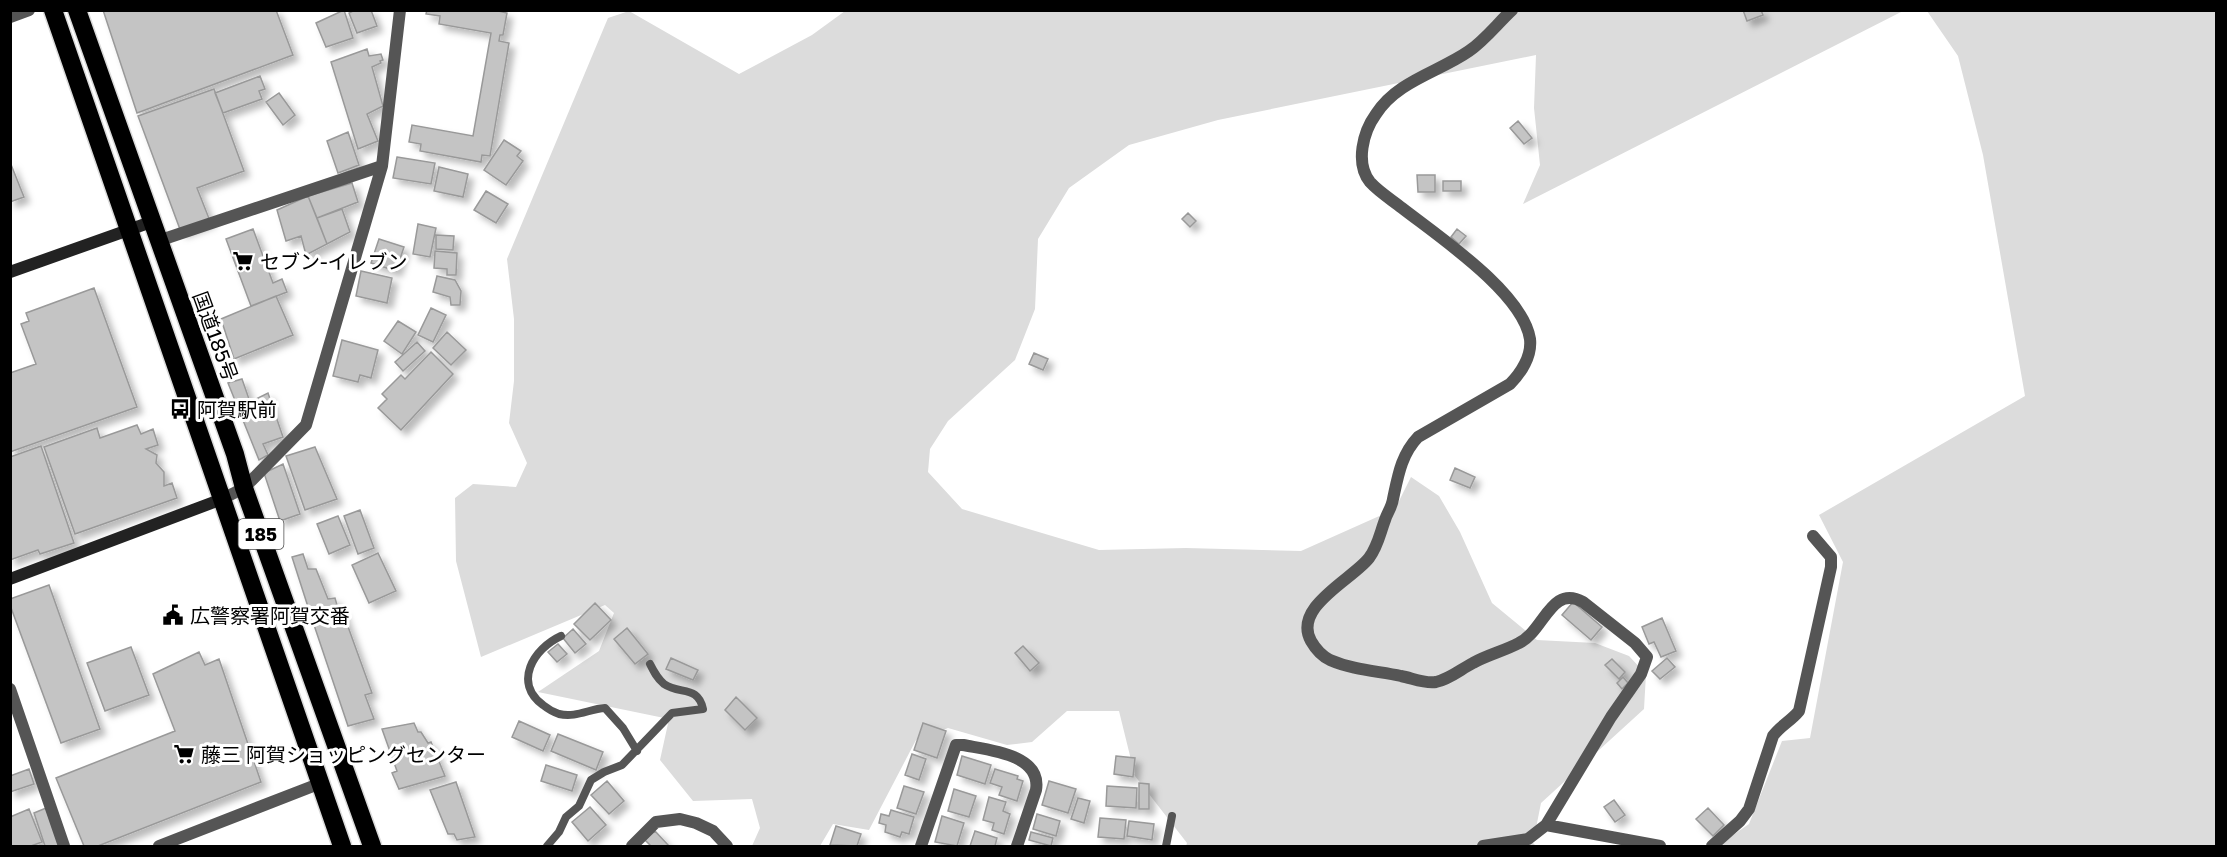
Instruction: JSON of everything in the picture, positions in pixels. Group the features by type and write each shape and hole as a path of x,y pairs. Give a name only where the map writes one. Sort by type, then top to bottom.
{"highway":[{"name":"185","path":"53,10 342,846"},
{"name":"国道185号","path":"77,10 151,222 236,454 244,488 372,846"}],"street":[{"path":"10,17 29,10"},
{"path":"10,579 222,499 244,488 306,425 382,166 400,10"},
{"path":"1483,846 1528,839 1546,825 1611,717 1641,674 1647,657 1635,643 1574,597 1566,597 1553,604 1527,639 1436,682 1359,669 1328,659 1320,654 1310,639 1308,627 1310,614 1320,602 1368,559 1375,548 1393,502 1395,483 1408,448 1418,437 1510,384 1519,375 1528,353 1530,341 1527,328 1493,282 1370,181 1361,155 1368,129 1376,113 1390,97 1419,77 1472,49 1512,10"},
{"path":"158,241 382,166"},
{"path":"10,272 151,222"},
{"path":"1712,846 1749,809 1773,736 1799,711 1831,567 1831,557 1813,536"},
{"path":"10,689 64,846"},
{"path":"921,846 956,745 963,745 1019,759 1032,769 1038,780 1017,846"},
{"path":"159,846 321,783"},
{"path":"632,846 656,822 680,819 713,831 727,846"},
{"path":"1546,825 1660,846"}],"lane":[{"path":"561,636 546,646 529,670 527,685 533,698 558,714 576,715 595,708 605,708 623,728 637,751"},
{"path":"547,846 559,832 566,817 579,806 591,780 622,765 672,713 703,709 701,700 692,692 666,685 657,677 650,664"},
{"path":"1166,846 1172,816"}],"shaded area":[{"path":"629,11 739,74 812,35 845,11 1903,11 1523,204 1540,165 1534,108 1536,55 1218,120 1129,145 1069,188 1038,239 1035,309 1015,360 948,421 930,449 928,472 962,509 1099,550 1186,548 1301,551 1395,509 1411,477 1439,496 1460,532 1492,603 1537,640 1595,643 1629,656 1646,674 1644,709 1541,803 1533,843 1536,846 1186,846 1187,843 1135,776 1119,711 1067,711 1032,742 1007,745 948,728 916,740 869,830 833,824 820,846 752,846 760,828 752,799 693,801 660,760 669,719 538,692 599,651 614,613 605,605 481,657 456,561 455,498 473,484 516,487 527,463 509,423 514,381 514,319 507,259 608,18"},
{"path":"1927,11 2216,11 2216,846 1717,846 1749,824 1782,741 1810,738 1843,562 1819,515 2025,396 1983,155 1958,56"}],"building":[{"path":"103,10 276,10 293,55 137,113"},
{"path":"344,10 353,38 326,47 316,23"},
{"path":"355,10 371,10 377,26 357,33 349,13"},
{"path":"427,10 494,10 507,13 503,35 500,35 499,41 509,43 490,156 482,155 481,162 420,151 421,144 409,142 412,125 473,136 491,33 439,24 440,16 426,14"},
{"path":"1743,10 1761,10 1763,15 1747,21"},
{"path":"367,49 369,56 381,54 383,60 372,67 383,106 367,114 378,141 358,149 331,62"},
{"path":"260,76 265,89 259,91 262,99 223,113 215,93"},
{"path":"214,89 244,171 197,188 210,221 181,232 138,116"},
{"path":"279,93 295,115 283,125 266,102"},
{"path":"1518,121 1532,138 1524,144 1510,128"},
{"path":"348,132 359,165 338,173 327,141"},
{"path":"504,140 521,151 517,156 523,161 506,185 484,170"},
{"path":"397,157 435,163 431,184 393,178"},
{"path":"10,162 24,197 10,202"},
{"path":"439,167 468,174 463,197 434,191"},
{"path":"1417,175 1435,175 1435,192 1418,192"},
{"path":"1443,181 1461,181 1461,191 1443,191"},
{"path":"352,183 358,202 317,218 308,196"},
{"path":"486,191 508,204 496,223 474,210"},
{"path":"308,196 327,244 306,255 301,236 286,241 277,210"},
{"path":"342,209 350,232 327,244 317,218"},
{"path":"1188,213 1196,221 1190,227 1182,219"},
{"path":"418,224 436,228 430,257 413,254"},
{"path":"253,229 273,283 282,279 287,292 251,306 226,239"},
{"path":"1457,229 1466,236 1459,244 1451,237"},
{"path":"436,235 454,236 453,250 436,249"},
{"path":"379,239 404,247 396,271 371,263"},
{"path":"435,251 457,253 456,275 447,275 447,269 434,268"},
{"path":"361,271 392,278 387,303 356,296"},
{"path":"437,276 455,280 461,291 460,305 451,305 450,297 433,292"},
{"path":"94,288 137,407 10,452 10,373 36,364 21,324 29,321 26,313"},
{"path":"276,296 293,335 234,359 221,319"},
{"path":"431,308 446,315 433,342 418,335"},
{"path":"398,321 416,332 402,354 384,341"},
{"path":"447,332 466,350 451,365 433,348"},
{"path":"342,340 378,350 371,378 360,375 358,382 333,376"},
{"path":"417,342 425,351 403,371 395,362"},
{"path":"431,352 453,374 401,430 378,408 387,399 382,394 401,375 405,379"},
{"path":"1034,353 1048,359 1043,370 1029,364"},
{"path":"242,379 250,402 268,393 283,437 263,444 268,455 259,460 228,383"},
{"path":"137,425 141,434 153,429 158,445 146,449 157,455 156,463 164,472 164,486 172,483 177,498 75,534 44,447 97,428 100,438"},
{"path":"41,446 74,543 40,554 38,550 10,560 10,457"},
{"path":"315,447 337,499 305,510 286,456"},
{"path":"283,464 300,514 280,521 264,473"},
{"path":"1455,468 1475,477 1470,488 1450,480"},
{"path":"360,510 374,548 358,554 344,516"},
{"path":"338,516 350,545 329,554 317,524"},
{"path":"378,553 396,591 369,603 352,565"},
{"path":"303,554 308,569 316,569 328,599 335,598 337,605 310,613 292,557"},
{"path":"49,585 100,729 61,743 10,605 10,599"},
{"path":"1573,602 1602,627 1591,640 1562,615"},
{"path":"595,603 611,620 590,640 574,624"},
{"path":"342,610 372,693 365,695 374,719 348,726 312,619"},
{"path":"1662,618 1676,651 1661,657 1654,642 1649,644 1642,627"},
{"path":"627,628 648,654 635,664 614,639"},
{"path":"573,629 586,644 575,653 563,638"},
{"path":"558,644 567,654 557,662 548,652"},
{"path":"1023,646 1039,663 1030,671 1015,653"},
{"path":"131,647 149,695 105,711 87,663"},
{"name":"藤三 阿賀ショッピングセンター","path":"199,652 205,665 219,659 261,782 98,846 84,846 56,778 175,731 153,674"},
{"path":"671,658 698,670 693,680 666,669"},
{"path":"1667,658 1675,667 1660,679 1652,671"},
{"path":"1612,659 1625,672 1619,679 1605,665"},
{"path":"1623,677 1628,683 1622,689 1617,683"},
{"path":"736,697 757,718 745,730 725,710"},
{"path":"519,721 550,735 543,751 512,737"},
{"path":"414,723 418,732 421,732 428,743 431,742 445,776 399,789 392,773 397,771 382,729"},
{"path":"923,723 946,731 937,758 914,750"},
{"path":"558,734 603,752 596,770 551,751"},
{"path":"912,754 926,759 919,780 905,775"},
{"path":"962,756 991,765 985,784 957,775"},
{"path":"1116,756 1135,758 1133,777 1114,774"},
{"path":"546,765 577,775 572,791 541,781"},
{"path":"29,769 34,784 10,792 10,776"},
{"path":"995,769 1018,776 1017,779 1023,781 1017,801 999,795 1002,787 990,783"},
{"path":"607,781 624,801 609,814 591,795"},
{"path":"1049,781 1076,789 1068,813 1042,805"},
{"path":"456,782 475,837 457,840 454,834 448,834 430,790"},
{"path":"1139,783 1149,784 1149,809 1139,809"},
{"path":"904,786 924,792 916,814 897,808"},
{"path":"1107,786 1137,788 1136,808 1106,806"},
{"path":"954,789 976,796 969,817 948,811"},
{"path":"989,797 1006,802 1003,811 1010,814 1004,834 992,830 994,823 983,820"},
{"path":"1078,798 1090,801 1084,823 1071,819"},
{"path":"1614,800 1625,815 1615,822 1604,807"},
{"path":"590,807 606,825 588,841 572,822"},
{"path":"46,808 59,846 45,846 34,813"},
{"path":"1708,808 1724,825 1713,836 1696,819"},
{"path":"29,809 42,842 31,846 10,846 10,817"},
{"path":"891,810 914,817 909,834 902,832 900,837 885,832 886,825 879,823 881,814 889,816"},
{"path":"1037,814 1060,821 1056,836 1033,829"},
{"path":"942,816 964,823 957,846 935,842"},
{"path":"1100,818 1126,820 1124,839 1098,837"},
{"path":"1129,821 1154,824 1152,840 1127,836"},
{"path":"836,826 861,834 857,846 830,845"},
{"path":"655,831 669,846 651,846 645,840"},
{"path":"975,831 997,838 995,846 970,846"},
{"path":"1031,832 1053,838 1051,846 1029,840"}],"place":[{"name":"セブン-イレブン","path":"243,261"},
{"name":"阿賀駅前","path":"180,409"},
{"name":"広警察署阿賀交番","path":"173,615"},
{"name":"藤三 阿賀ショッピングセンター","path":"184,754"}]}
